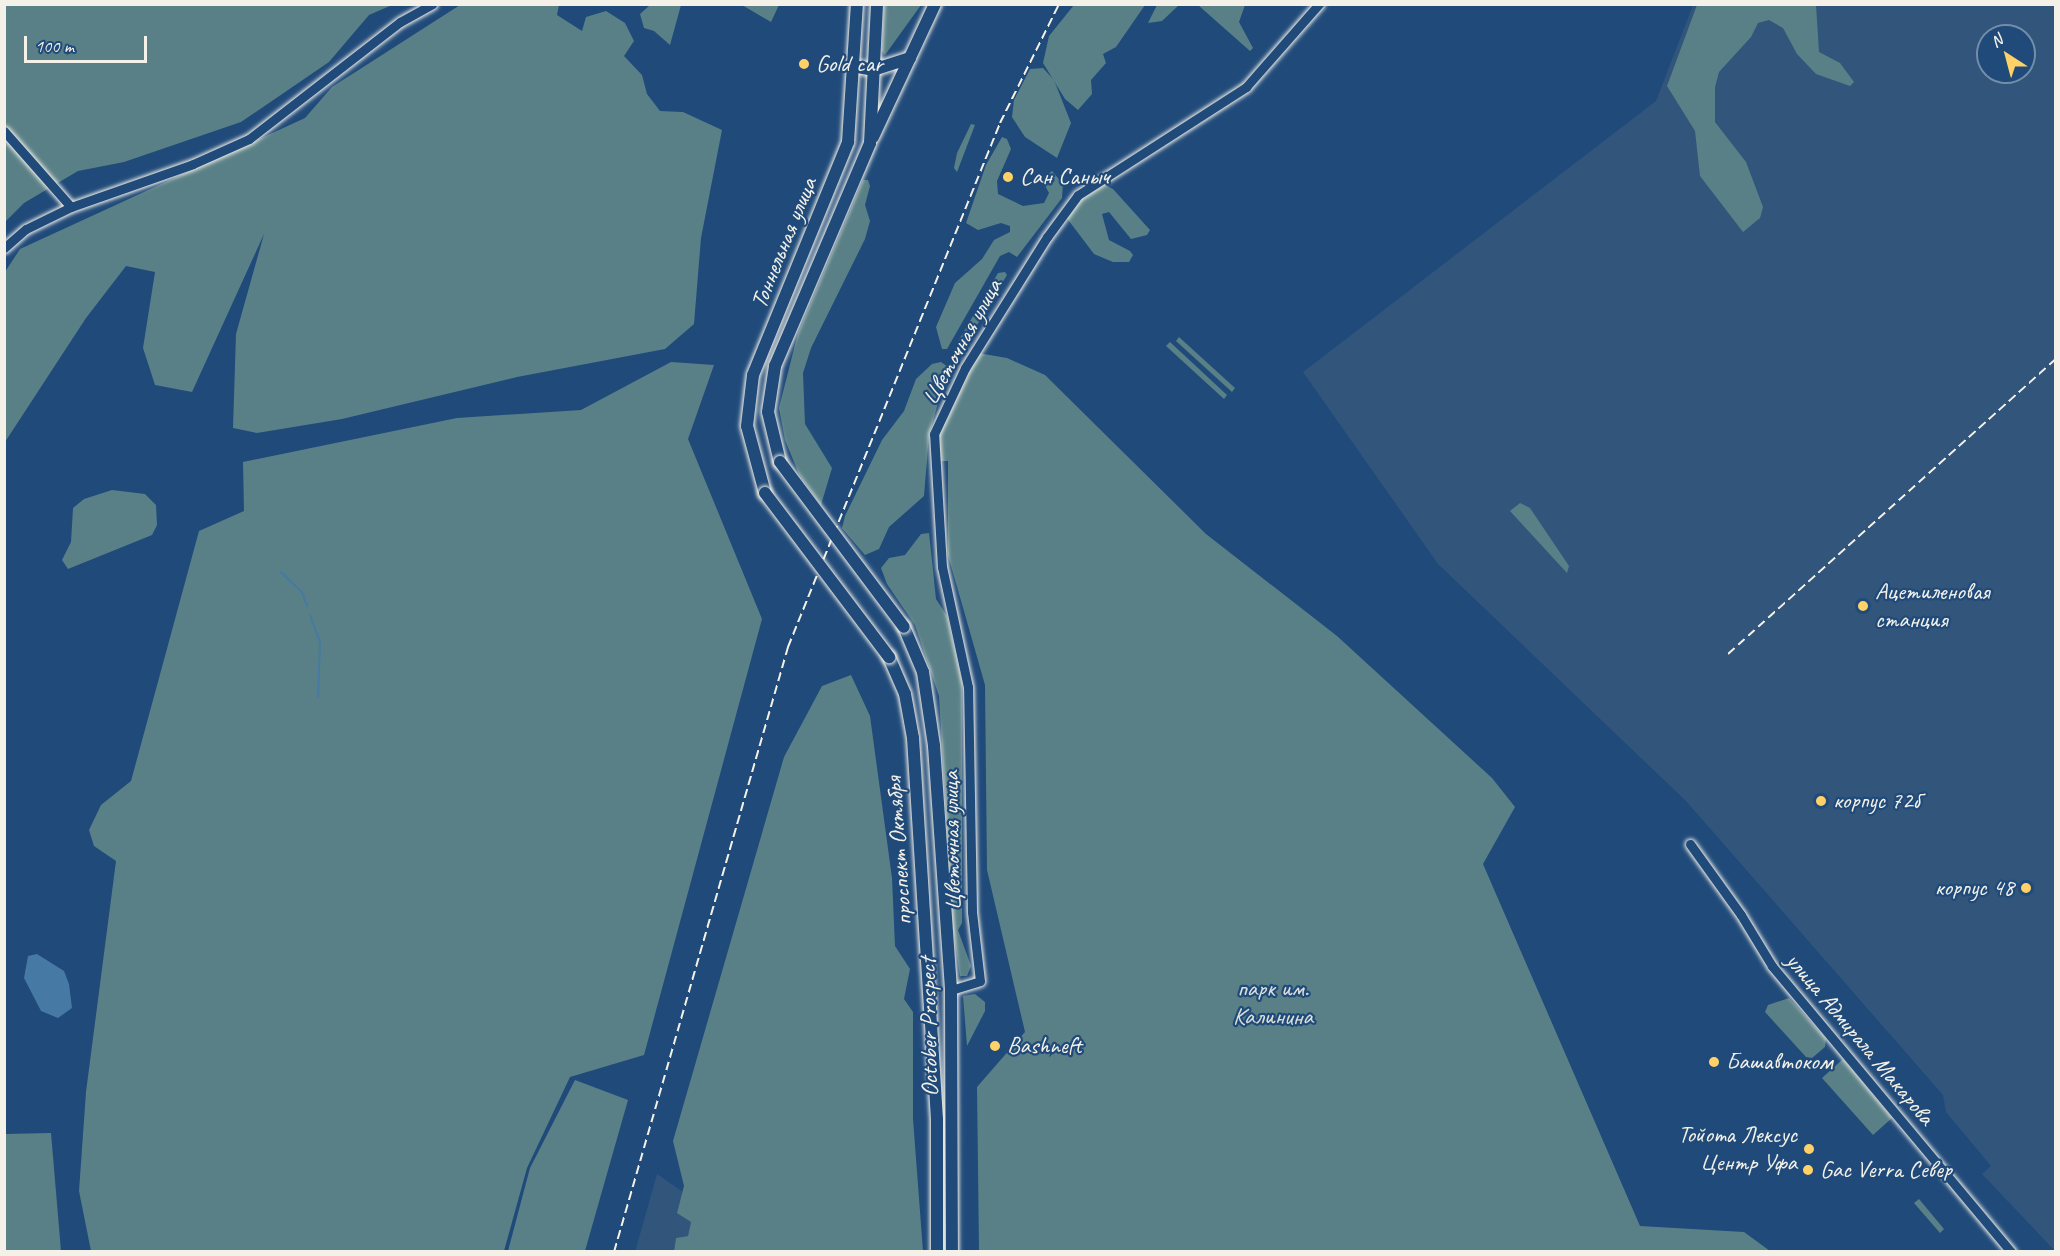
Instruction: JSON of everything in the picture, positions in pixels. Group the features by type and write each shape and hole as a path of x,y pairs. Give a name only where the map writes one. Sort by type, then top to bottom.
{"main road":[{"name":"Тоннельная улица","path":"765,493 747,426 753,375 848,142 857,4"},
{"name":"Тоннельная улица","path":"877,4 870,143 775,366 768,412 780,462 904,627"},
{"path":"870,143 935,4"},
{"path":"853,66 873,70 910,58"},
{"name":"проспект Октября","path":"765,493 890,657 905,694 913,738 937,1119 937,1251"},
{"name":"October Prospect","path":"904,627 923,672 932,736 951,990 952,1251"}],"street":[{"path":"4,248 26,229 71,207 194,164 249,140 400,22 432,4"},
{"name":"Цветочная улица","path":"951,990 980,981 972,912 968,687 942,567 934,434 965,368 1047,237 1078,195 1246,87 1318,4"},
{"path":"4,131 71,207"},
{"name":"улица Адмирала Макарова","path":"1690,844 1741,915 1772,966 2011,1251"}],"shaded area":[{"path":"1693,5 2055,5 2055,1251 1982,1174 1991,1166 1946,1112 1943,1095 1686,801 1438,564 1303,372 1656,101"},
{"path":"37,954 64,971 69,984 72,1008 58,1018 41,1011 24,978 28,956"},
{"path":"657,1174 683,1192 677,1212 691,1222 688,1236 676,1238 674,1251 635,1252"}],"green space":[{"path":"1157,4 1179,5 1162,21 1148,23"},
{"path":"5,5 392,5 369,15 329,62 241,122 124,162 78,171 24,203 5,222"},
{"path":"460,5 559,5 557,15 582,31 586,17 606,11 625,23 634,41 624,56 642,75 647,94 660,111 683,112 722,130 701,238 694,324 665,349 517,377 342,419 257,433 233,428 236,334 264,234 192,392 155,385 143,348 155,272 126,266 86,318 5,442 5,272 20,249 305,118 332,87"},
{"path":"650,5 681,5 670,45 654,31 644,28 640,14"},
{"path":"742,5 779,5 771,22"},
{"path":"884,5 921,5 885,55 882,51"},
{"path":"1074,5 1145,5 1116,47 1103,54 1106,63 1091,80 1092,94 1078,110 1065,99 1043,63 1049,36"},
{"path":"1198,5 1245,5 1239,22 1253,48 1250,51"},
{"path":"1697,5 1816,5 1819,52 1840,63 1854,82 1850,86 1816,74 1797,54 1783,28 1769,20 1758,23 1751,37 1719,72 1715,87 1715,122 1746,162 1763,207 1760,218 1743,232 1700,176 1695,131 1667,86"},
{"path":"1043,68 1054,80 1071,123 1057,158 1025,137 1012,117 1014,100 1030,69"},
{"path":"971,124 975,125 957,172 954,168 957,153"},
{"path":"1002,137 1007,139 1011,149 997,181 998,194 1023,206 1044,203 1049,193 1042,180 1052,171 1063,184 1062,198 1017,257 1009,252 1000,256 947,349 942,349 936,327 955,283 982,259 994,240 1010,232 1010,226 1001,223 978,230 966,223 986,165"},
{"path":"863,180 868,180 870,186 865,205 870,221 865,239 811,348 803,373 805,424 832,468 821,505 799,474 785,440 779,408 798,333"},
{"path":"1103,184 1113,189 1150,230 1147,235 1131,239 1109,212 1102,214 1109,240 1130,251 1133,255 1129,262 1113,262 1094,254 1066,217 1083,197"},
{"path":"1005,272 1007,275 964,347 960,347 959,340 998,273"},
{"path":"1179,337 1235,388 1232,392 1176,341"},
{"path":"1170,342 1227,395 1224,399 1166,346"},
{"name":"парк им. Калинина","path":"978,353 1007,358 1045,375 1206,534 1337,636 1492,778 1515,807 1483,864 1640,1226 1744,1232 1770,1251 979,1251 977,1087 1025,1032 987,870 985,685 948,555 948,461 940,461 940,433"},
{"path":"671,362 714,365 688,439 762,619 644,1055 570,1077 527,1168 504,1251 91,1251 79,1191 86,1092 116,861 94,846 89,830 101,805 131,781 199,531 244,511 243,462 457,418 581,410"},
{"path":"941,362 948,367 929,435 924,496 889,527 879,549 865,555 842,528 845,516 882,440 904,411 916,379 932,364"},
{"path":"112,490 145,494 156,505 157,525 152,535 68,569 62,560 71,542 73,508 84,499"},
{"path":"1520,503 1530,508 1569,566 1567,573 1510,511"},
{"path":"929,533 936,599 947,616 962,682 962,923 958,930 971,966 967,976 960,976 953,928 939,696 915,625 887,584 881,568 889,558 905,555 921,534"},
{"path":"851,675 870,716 892,878 895,946 910,969 904,999 913,1012 913,1119 923,1251 674,1251 676,1238 688,1236 691,1222 677,1213 684,1186 673,1141 784,757 822,686"},
{"path":"975,994 985,1002 985,1011 967,1046 963,996"},
{"path":"1789,998 1826,1039 1825,1047 1812,1058 1806,1057 1765,1012 1768,1005"},
{"path":"1843,1059 1892,1118 1873,1135 1822,1078"},
{"path":"575,1080 628,1100 585,1251 508,1251 530,1168"},
{"path":"51,1133 61,1251 5,1251 5,1134"},
{"path":"1919,1199 1944,1229 1940,1233 1914,1203"}],"waterway":[{"path":"281,572 302,592 307,606"},
{"path":"310,615 320,643 318,697"}],"railway":[{"path":"614,1252 788,647 1000,123 1059,4"},
{"path":"1728,654 2056,359"}],"place":[{"name":"Gold car","path":"804,64"},
{"name":"Сан Саныч","path":"1008,177"},
{"name":"Ацетиленовая станция","path":"1863,606"},
{"name":"корпус 72б","path":"1821,801"},
{"name":"корпус 48","path":"2026,888"},
{"name":"Bashneft","path":"995,1046"},
{"name":"Башавтоком","path":"1714,1062"},
{"name":"Тойота Лексус Центр Уфа","path":"1809,1149"},
{"name":"Gac Verra Север","path":"1808,1170"}]}
